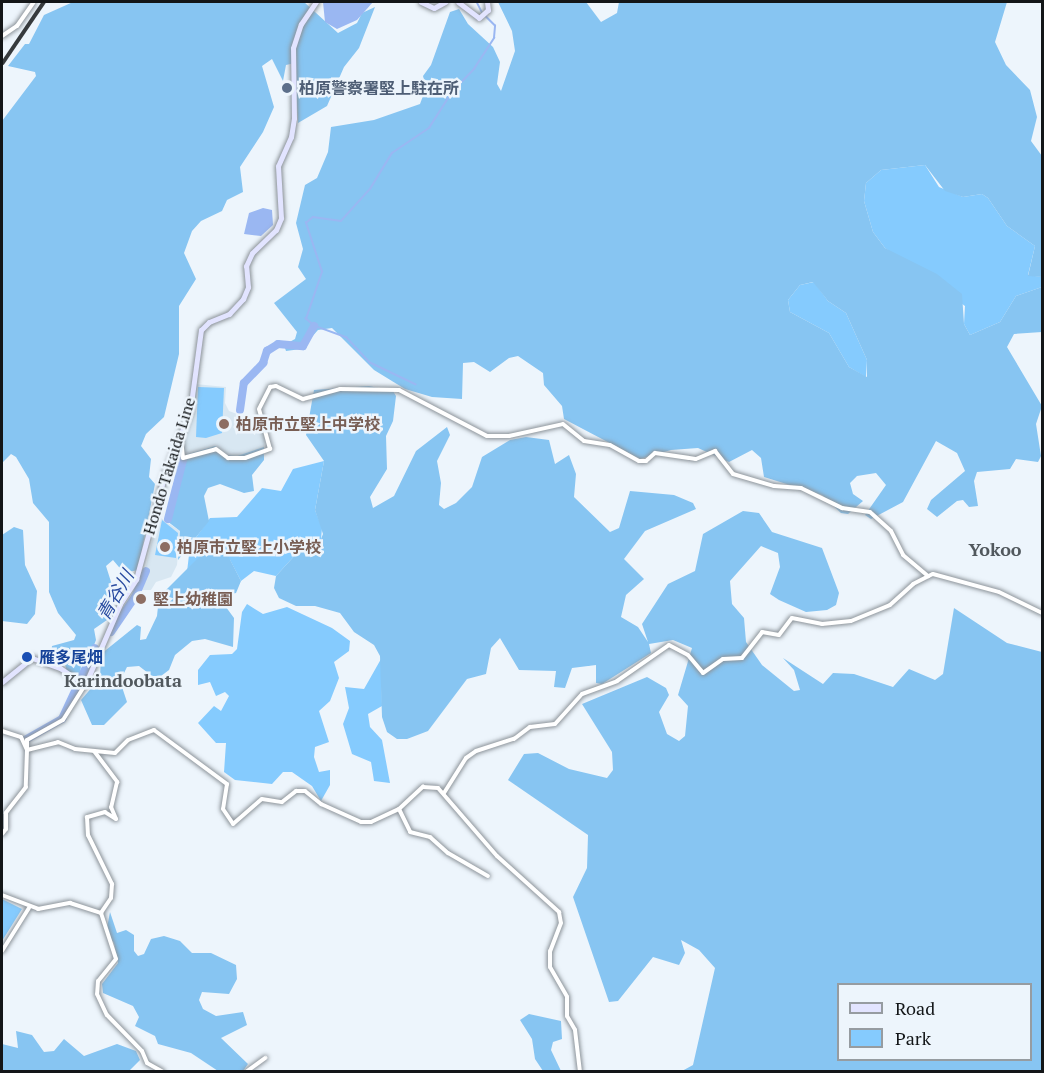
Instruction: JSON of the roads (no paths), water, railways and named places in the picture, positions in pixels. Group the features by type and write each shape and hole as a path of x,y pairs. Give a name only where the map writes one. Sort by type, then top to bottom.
{"main road":[{"name":"Hondo Takaida Line","path":"81,684 120,604 144,563 150,523 191,403 201,330 209,322 229,314 243,299 249,260 276,230 281,218 278,166 291,137 294,118 293,48 298,29 316,2"},
{"path":"422,2 434,8 445,2"},
{"path":"458,2 479,18 488,10 487,2"},
{"path":"2,682 32,658 60,668 81,684"}],"street":[{"path":"2,36 17,26 34,2"},
{"path":"179,433 183,458 208,448 216,448 228,458 245,458 270,448 259,409 270,387 276,386 303,399 340,389 399,390 487,436 509,436 563,424 589,443 610,445 639,461 646,461 655,453 696,459 715,451 733,474 774,486 798,487 843,508 870,512 891,531 903,555 928,576"},
{"path":"444,793 466,758 514,739 530,727 555,724 582,694 617,681 669,645 688,655 703,673 723,659 742,658 762,632 779,635 792,618 822,624 851,621 890,605 933,574 988,589 1042,613"},
{"path":"2,834 6,829 6,813 26,787 27,740 63,720 81,684"},
{"path":"27,750 58,742 75,749 118,752 128,740 154,730 163,734 227,784 223,809 233,824 262,799 282,802 296,791 305,791 321,804 361,822 380,819 399,809 423,787 438,788 515,875 559,912 561,923 550,951 550,967 567,997 567,1016 575,1030 580,1071"},
{"path":"2,731 21,737 27,750"},
{"path":"94,751 117,782 111,807 116,819 105,812 87,817 88,835 112,884 111,898 101,913"},
{"path":"399,809 410,832 433,839 448,853 488,876"},
{"path":"2,895 29,908 70,903 101,913"},
{"path":"2,951 29,908"},
{"path":"101,913 116,959 98,981 97,994 107,1015 142,1052 147,1063 163,1071"},
{"path":"246,1071 265,1058"}],"waterway":[{"path":"477,2 482,12"},
{"path":"416,385 370,363 347,338 314,326 306,319 322,272 306,223 313,217 341,221 370,189 392,153 429,128 452,92 474,69 494,38 495,26 485,16"},
{"name":"青谷川","path":"240,410 244,383 263,363 267,351 278,344 303,346 314,326"},
{"name":"青谷川","path":"168,519 183,460"},
{"name":"青谷川","path":"111,632 135,597 146,571"},
{"name":"青谷川","path":"25,740 62,719 95,648"}],"railway":[{"path":"2,64 44,2"}],"place":[{"name":"柏原警察署堅上駐在所","path":"287,88"},
{"name":"柏原市立堅上中学校","path":"224,424"},
{"name":"柏原市立堅上小学校","path":"165,547"},
{"name":"堅上幼稚園","path":"141,599"},
{"name":"雁多尾畑","path":"27,657"}],"district":[{"name":"Yokoo","path":"995,549"},
{"name":"Karindoobata","path":"123,680"}]}
